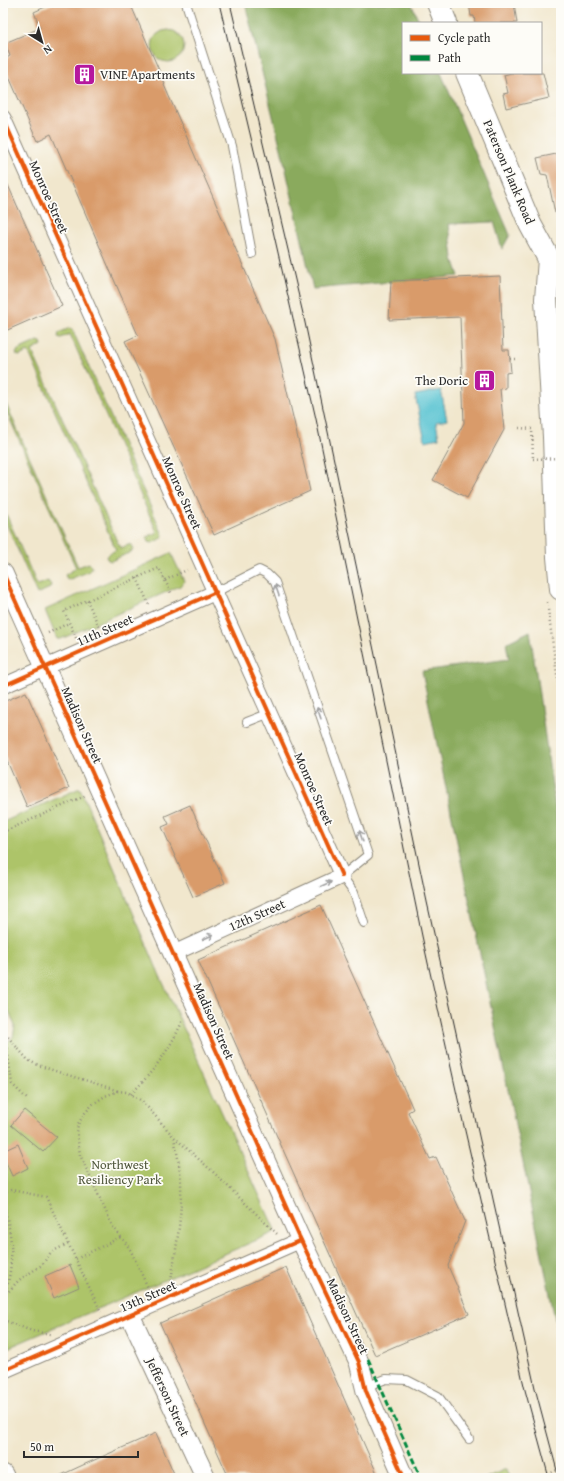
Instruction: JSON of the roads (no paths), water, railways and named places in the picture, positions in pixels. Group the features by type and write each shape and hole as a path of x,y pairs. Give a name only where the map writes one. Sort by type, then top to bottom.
{"main road":[{"path":"438,3 446,22"},
{"name":"Paterson Plank Road","path":"467,74 530,224 555,258"},
{"path":"554,592 558,557 554,437 546,299 555,258"}],"street":[{"name":"Monroe Street","path":"3,118 342,876"},
{"name":"Madison Street","path":"3,573 301,1240 359,1362 365,1387 404,1478"},
{"name":"11th Street","path":"3,686 216,592"},
{"name":"12th Street","path":"172,954 342,876"},
{"name":"13th Street","path":"3,1371 301,1240"},
{"name":"Jefferson Street","path":"130,1315 206,1478"},
{"path":"3,1474 5,1478"}],"lane":[{"path":"186,3 232,146 252,254"},
{"path":"216,592 259,570 267,574 275,582 368,854 342,876 354,893 364,924"},
{"path":"248,722 270,713"},
{"path":"365,1387 386,1379 407,1380 413,1383 438,1396 469,1440"}],"water":[{"path":"441,390 447,420 436,422 439,438 425,441 415,395"}],"tram line":[{"path":"219,3 316,419 422,936 463,1122 525,1390 549,1478"},
{"path":"230,3 304,318 427,902 535,1388 559,1478"}],"place":[{"name":"VINE Apartments","path":"84,74"},
{"name":"The Doric","path":"484,380"}],"park label":[{"name":"Northwest Resiliency Park","path":"120,1172"}]}
